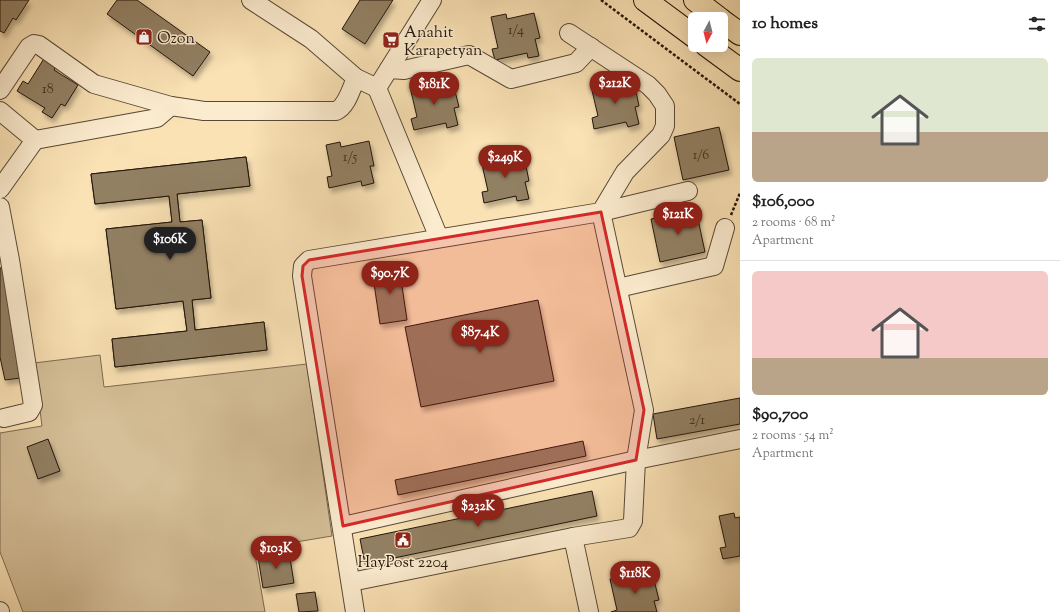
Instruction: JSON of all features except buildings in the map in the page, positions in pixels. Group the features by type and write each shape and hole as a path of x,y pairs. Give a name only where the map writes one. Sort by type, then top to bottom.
{"main road":[{"path":"645,0 688,32"},
{"path":"695,0 711,12"},
{"path":"728,25 740,34"},
{"path":"716,52 740,70"}],"street":[{"path":"251,0 311,39 356,78 377,88 439,238"},
{"path":"377,88 432,0"},
{"path":"351,582 629,528 632,521 636,460 644,410 601,212 625,172 661,135 665,126 665,106 657,94 648,85 569,32"},
{"path":"0,90 29,47 34,44 39,44 94,84 170,106 204,111 336,111 344,104 356,78"},
{"path":"389,69 404,70 469,55 511,79 576,63 591,47"},
{"path":"0,189 35,140 157,118 170,106"},
{"path":"0,111 35,140"},
{"path":"356,612 302,276 303,266 309,260 601,212 688,190"},
{"path":"0,208 10,260 33,405 29,412 4,418"},
{"path":"618,288 714,266 726,228"},
{"path":"343,526 636,460 740,439"},
{"path":"574,538 589,612"}],"path":[{"path":"601,0 740,104"},
{"path":"726,228 740,193"}],"highlighted area":[{"path":"601,212 644,410 636,460 343,526 302,276 303,266 309,260"}],"shaded area":[{"path":"100,355 104,387 307,364 332,536 254,549 265,612 23,612 0,552 0,433 42,426 34,363"}],"place":[{"name":"Ozon","path":"144,37"},
{"name":"Anahit Karapetyan","path":"391,40"},
{"name":"HayPost 2204","path":"403,540"}]}
